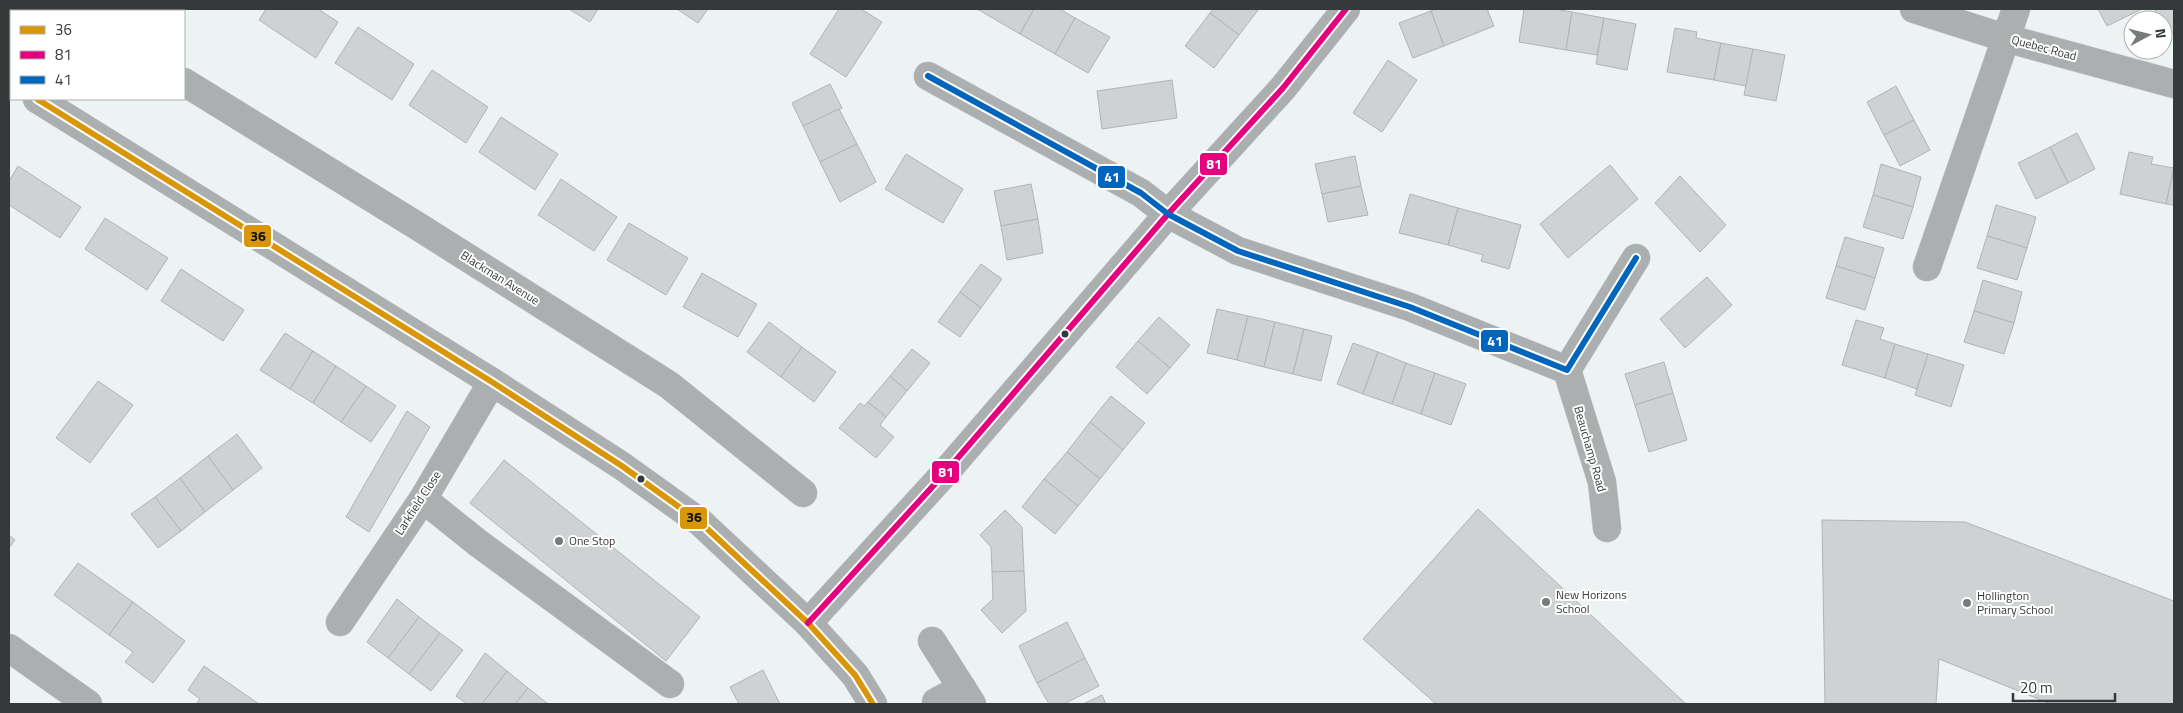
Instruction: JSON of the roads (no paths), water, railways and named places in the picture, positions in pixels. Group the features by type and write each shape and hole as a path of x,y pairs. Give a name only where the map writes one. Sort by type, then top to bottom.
{"street":[{"path":"808,623 944,474 1168,214 1283,88 1346,9"},
{"name":"Quebec Road","path":"1914,9 2005,38 2174,84"},
{"path":"1927,267 2016,9"},
{"path":"928,76 1141,193 1168,214 1238,251 1410,307 1567,370 1636,258"},
{"name":"Blackman Avenue","path":"185,83 411,222 669,385 804,493"},
{"path":"39,100 492,382 622,466 700,522 808,623 855,675 873,704"},
{"name":"Beauchamp Road","path":"1567,370 1602,482 1607,528"},
{"name":"Larkfield Close","path":"340,622 423,498 492,382"},
{"path":"423,498 478,543 670,684"},
{"path":"932,641 967,696 936,702"},
{"path":"9,648 88,704"}],"place":[{"name":"One Stop","path":"559,541"},
{"name":"New Horizons School","path":"1546,602"},
{"name":"Hollington Primary School","path":"1967,603"}]}
